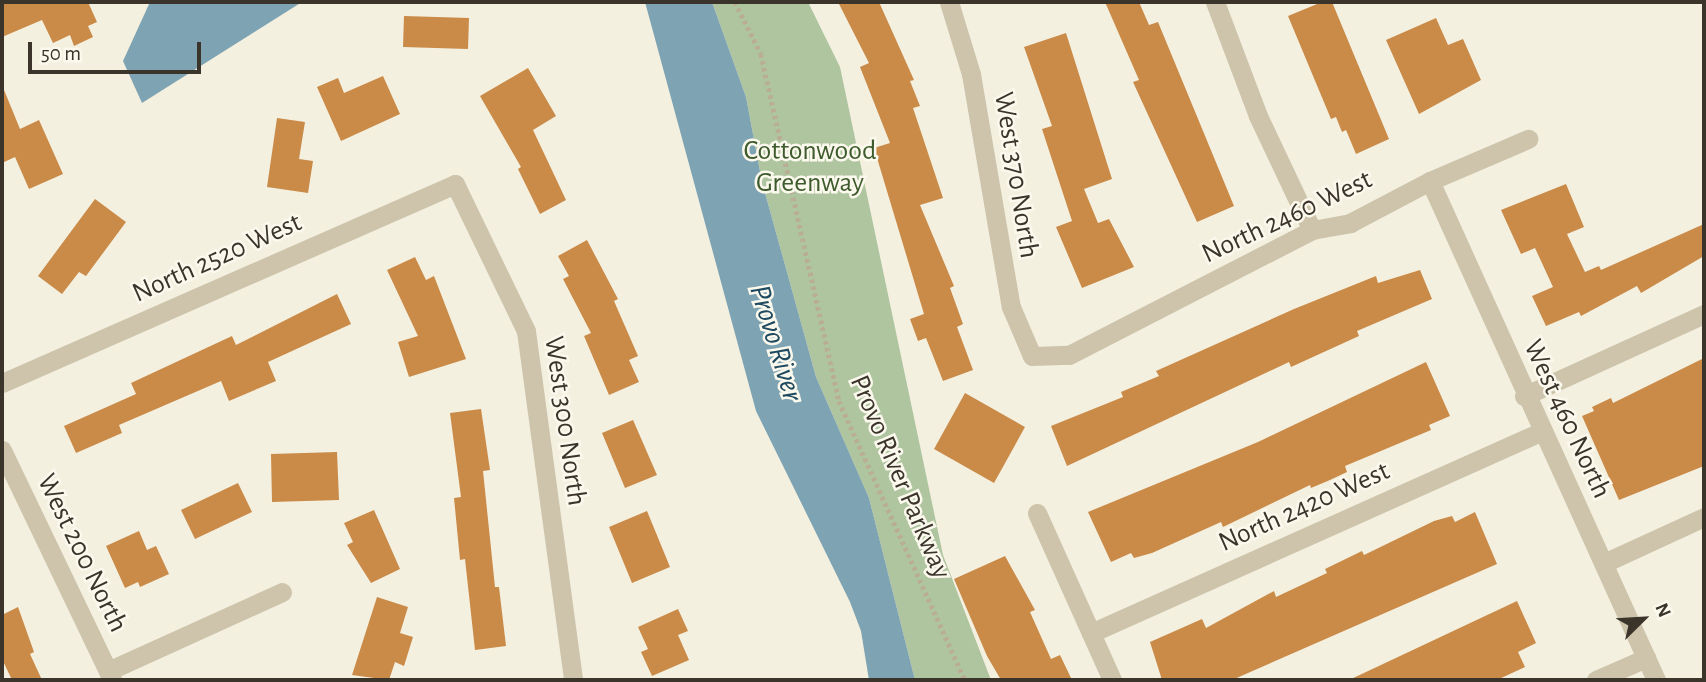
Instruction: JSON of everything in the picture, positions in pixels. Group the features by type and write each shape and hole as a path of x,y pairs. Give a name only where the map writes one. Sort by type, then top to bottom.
{"street":[{"name":"West 370 North","path":"949,2 971,74 1011,307 1032,356"},
{"path":"1214,2 1258,116 1312,230"},
{"name":"North 2460 West","path":"1032,356 1069,355 1312,230 1350,223 1430,181 1528,139"},
{"name":"West 460 North","path":"1430,181 1540,432 1604,563 1656,680"},
{"name":"North 2520 West","path":"2,383 455,184"},
{"name":"West 300 North","path":"455,184 526,331 573,680"},
{"path":"1524,396 1704,314"},
{"name":"North 2420 West","path":"1091,633 1540,432"},
{"name":"West 200 North","path":"2,450 110,676"},
{"path":"1037,513 1112,680"},
{"path":"1604,563 1704,517"},
{"path":"110,676 282,592"},
{"path":"1596,680 1646,658"}],"path":[{"name":"Provo River Parkway","path":"735,2 761,54 839,401 965,680"}],"green space":[{"name":"Cottonwood Greenway","path":"712,2 808,2 840,67 943,555 991,680 915,680 869,498 816,377 762,182 746,97"}],"water":[{"path":"150,2 302,2 142,103 123,61"},
{"name":"Provo River","path":"645,2 712,2 746,97 762,182 816,377 869,498 915,680 869,680 861,631 850,602 756,411"}],"building":[{"path":"2,2 88,2 97,22 88,26 93,37 74,46 70,35 53,43 42,20 2,37"},
{"path":"838,2 879,2 914,80 910,81 920,106 913,108 943,198 920,205 954,286 950,288 963,324 957,327 973,370 943,381 926,338 918,341 910,319 924,314 874,148 890,143 860,67 869,63"},
{"path":"1105,2 1139,2 1149,25 1158,22 1234,206 1197,222 1133,82 1139,80"},
{"path":"1322,2 1332,2 1389,139 1356,154 1346,130 1342,132 1336,117 1331,119 1288,16"},
{"path":"404,16 469,18 468,49 403,47"},
{"path":"1436,18 1448,45 1463,39 1481,80 1419,114 1386,40"},
{"path":"1066,33 1112,179 1084,189 1098,223 1109,219 1134,267 1082,288 1056,227 1072,221 1042,129 1052,126 1024,47"},
{"path":"528,68 556,116 533,130 566,200 540,214 518,169 521,167 480,96"},
{"path":"383,76 400,114 341,141 317,87 338,78 344,93"},
{"path":"2,85 20,129 39,120 63,174 29,189 15,157 2,163"},
{"path":"277,118 305,122 299,159 313,161 308,193 267,187"},
{"path":"1566,184 1584,227 1567,234 1585,272 1599,266 1601,270 1704,224 1704,256 1641,293 1637,286 1581,316 1579,312 1546,326 1532,296 1553,287 1535,248 1521,254 1501,210"},
{"path":"95,199 126,222 86,276 79,272 62,294 38,276"},
{"path":"587,240 618,299 614,301 638,356 629,360 639,382 609,395 584,336 591,333 563,279 569,276 558,256"},
{"path":"415,257 426,280 434,276 466,359 409,377 398,342 418,336 387,270"},
{"path":"1420,270 1432,299 1357,331 1359,336 1291,367 1289,362 1067,466 1051,426 1123,397 1121,392 1159,376 1156,371 1294,309 1376,276 1378,283"},
{"path":"337,294 351,324 268,362 276,381 229,401 221,381 119,425 122,433 76,453 64,426 136,394 131,383 232,336 236,345"},
{"path":"1704,358 1704,466 1619,500 1582,416 1594,411 1592,407 1611,398 1613,403"},
{"path":"1426,362 1450,416 1429,425 1431,430 1345,466 1347,472 1311,488 1310,485 1223,527 1221,522 1152,553 1134,558 1131,553 1111,562 1088,512 1258,442"},
{"path":"965,393 1025,427 994,483 934,449"},
{"path":"481,409 490,470 483,471 495,587 499,587 506,646 475,650 465,559 460,560 454,498 461,497 450,413"},
{"path":"633,420 657,475 625,488 602,433"},
{"path":"337,452 339,500 272,502 271,454"},
{"path":"238,483 252,512 195,539 181,510"},
{"path":"374,510 400,569 371,583 347,545 353,542 344,523"},
{"path":"647,511 670,567 632,583 609,527"},
{"path":"1475,512 1497,564 1232,680 1162,680 1150,642 1202,619 1206,628 1274,591 1276,597 1327,573 1325,569 1362,551 1364,555 1434,521 1452,516 1455,522"},
{"path":"139,531 147,550 156,546 169,574 140,587 138,582 125,588 106,546"},
{"path":"1005,556 1035,610 1030,612 1051,659 1060,655 1072,680 1001,680 987,656 954,579"},
{"path":"377,597 408,607 400,633 413,637 404,666 395,662 389,680 352,675"},
{"path":"1517,601 1536,643 1518,652 1525,667 1497,680 1349,680"},
{"path":"18,607 34,652 30,654 42,680 12,680 2,659 2,615"},
{"path":"678,609 688,631 678,635 689,660 652,676 641,652 648,649 638,627"}]}
